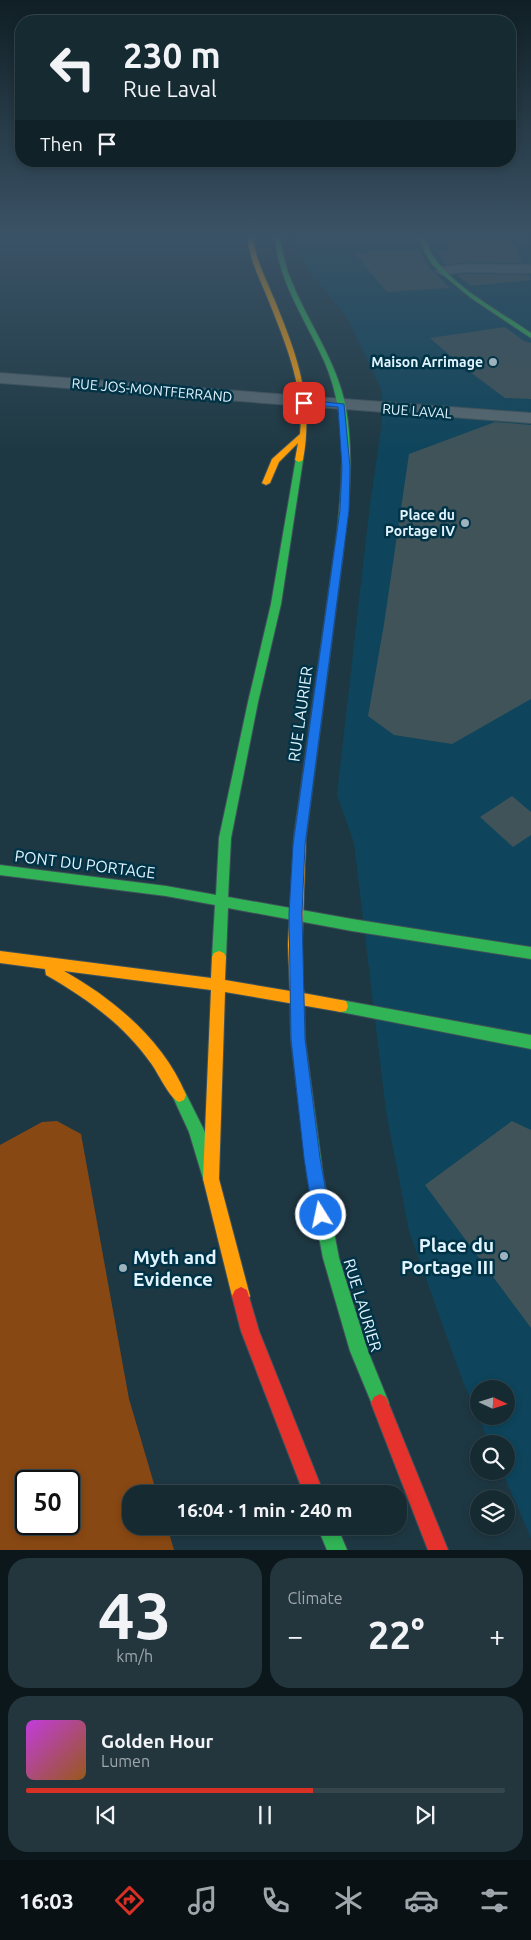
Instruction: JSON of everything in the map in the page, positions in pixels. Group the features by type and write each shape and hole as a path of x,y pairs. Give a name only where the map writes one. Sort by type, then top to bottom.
{"main road":[{"path":"211,1179 221,900 226,838 253,702 276,604 285,540 304,434 304,403 274,308"},
{"name":"RUE LAURIER","path":"303,308 324,354 342,405 346,467 344,510 299,845 295,914 298,1039 314,1175 331,1258 359,1351 438,1550"},
{"path":"493,308 531,336"},
{"path":"266,483 275,461 304,434"},
{"name":"PONT DU PORTAGE","path":"0,870 166,891 531,953"},
{"path":"0,957 296,998 531,1042"},
{"path":"27,960 73,981 98,997 126,1023 171,1080 190,1116 211,1179 250,1331 310,1485"},
{"path":"330,1535 336,1550"}],"street":[{"name":"RUE JOS-MONTFERRAND","path":"0,378 304,403"},
{"name":"RUE LAVAL","path":"304,403 531,418"}],"shaded area":[{"path":"339,308 531,308 531,1538 515,1501 515,1490 510,1490 506,1480 515,1480 515,1435 486,1435 482,1425 515,1425 515,1380 470,1380 470,1398 409,1231 386,1111 354,843 337,795 370,504 382,423 382,391 348,319"},
{"path":"57,1121 81,1134 129,1399 154,1485 122,1485 122,1535 170,1535 174,1550 0,1550 0,1145 42,1122"}],"building":[{"path":"505,327 524,341 531,343 531,399 505,398 462,366 430,338"},
{"name":"Place du Portage IV","path":"495,422 531,425 531,699 452,744 394,735 368,716 384,624 409,454"},
{"path":"512,796 531,812 531,835 513,847 480,817"},
{"name":"Place du Portage III","path":"512,1121 531,1130 531,1328 425,1185"}],"traffic: fast":[{"path":"300,837 341,533 346,458 342,408 337,386 329,364 301,308"},
{"path":"491,308 531,336"},
{"path":"219,957 225,838 253,702 276,604 299,460"},
{"path":"0,870 166,891 352,925 531,953"},
{"path":"297,992 298,1039 315,1175 331,1258 359,1351 380,1403"},
{"path":"341,1006 531,1042"},
{"path":"179,1095 196,1130 211,1179"},
{"path":"331,1535 337,1550"}],"traffic: slow":[{"path":"275,308 294,364 303,402 303,439 299,460"},
{"path":"266,483 275,461 304,434"},
{"path":"297,992 295,944 300,837"},
{"path":"0,957 218,985 341,1006"},
{"path":"219,957 211,1179 241,1296"},
{"path":"51,971 90,994 125,1023 155,1056 179,1095"}],"traffic: jam":[{"path":"241,1296 250,1331 310,1485"},
{"path":"380,1403 438,1550"}],"place":[{"name":"Maison Arrimage","path":"493,362"},
{"name":"Place du Portage IV","path":"465,523"},
{"name":"Place du Portage III","path":"504,1256"},
{"name":"Myth and Evidence","path":"123,1268"}],"route":[{"path":"304,403 342,405 346,450 344,510 321,689 307,779 299,845 295,914 298,1039 314,1175 321,1215"}]}
